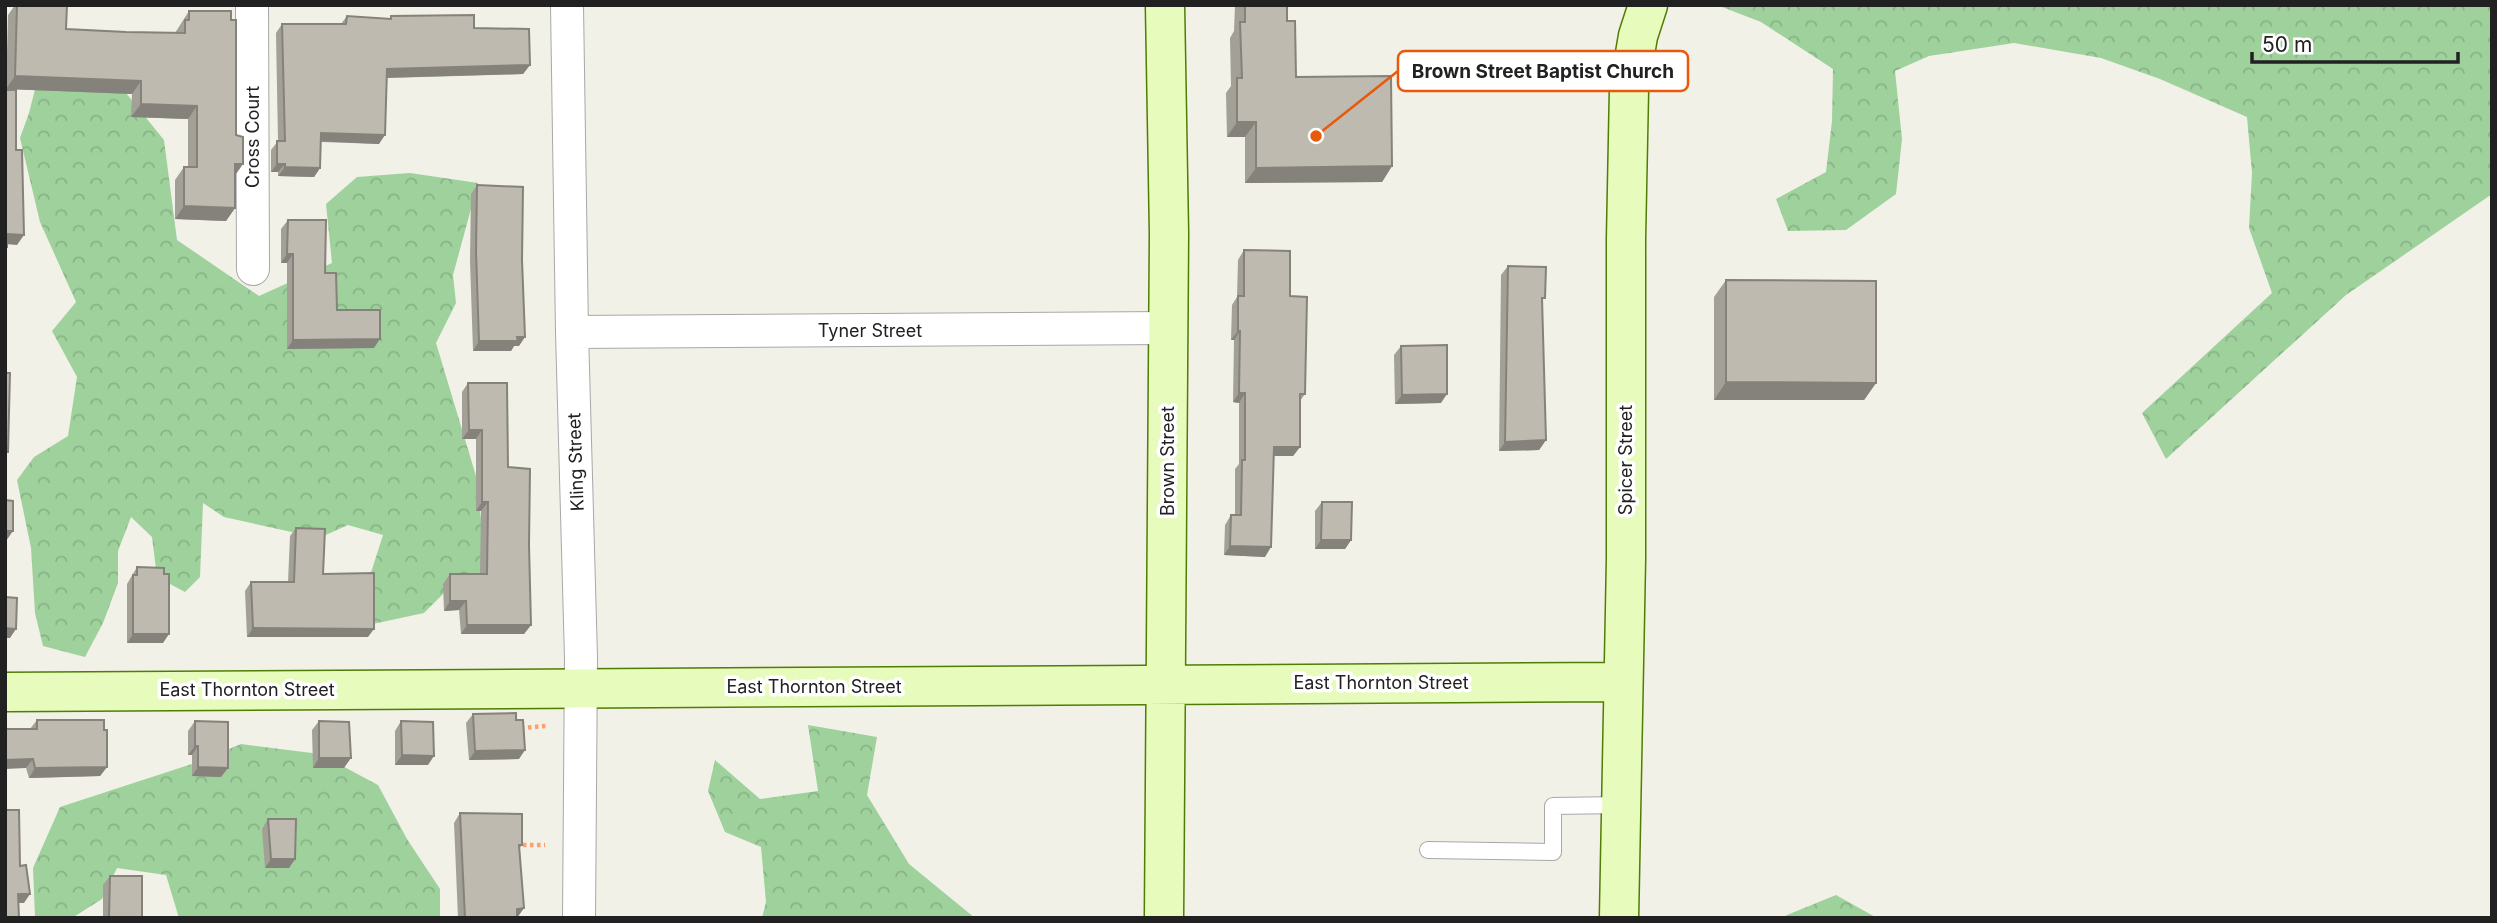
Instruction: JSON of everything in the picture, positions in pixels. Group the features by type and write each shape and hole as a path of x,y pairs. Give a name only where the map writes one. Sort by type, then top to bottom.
{"main road":[{"name":"Brown Street","path":"1164,918 1169,200 1165,5"},
{"name":"Spicer Street","path":"1619,918 1626,559 1629,89 1638,36 1648,5"},
{"name":"East Thornton Street","path":"5,692 1622,682"}],"street":[{"name":"Cross Court","path":"252,5 253,269"},
{"name":"Kling Street","path":"567,5 581,688 579,918"},
{"name":"Tyner Street","path":"572,332 1168,328"}],"lane":[{"path":"1428,850 1553,852 1553,806 1620,805"}],"path":[{"path":"513,729 546,726"},
{"path":"519,852 518,845 545,845"}],"green space":[{"path":"1717,5 2492,5 2492,194 2346,295 2166,459 2142,413 2272,293 2249,228 2252,173 2247,117 2160,79 2101,58 2014,43 1929,56 1895,71 1902,139 1896,194 1846,230 1788,231 1776,199 1826,172 1832,121 1833,69 1761,22"},
{"path":"79,35 164,140 177,240 259,296 332,263 326,204 357,177 410,173 478,183 453,275 456,303 436,343 476,476 488,580 453,584 424,613 368,625 368,582 383,535 348,525 319,538 224,517 203,503 200,577 185,592 157,577 152,537 131,517 118,551 118,583 103,623 85,657 43,646 35,613 31,548 17,480 34,457 68,436 77,377 52,331 76,302 40,222 20,138 41,66"},
{"path":"808,725 877,737 867,795 909,864 975,918 762,918 766,902 761,847 725,832 708,791 715,760 760,799 818,791"},
{"path":"241,744 320,754 378,785 407,839 440,889 440,918 179,918 166,875 117,868 102,899 72,918 35,916 33,868 60,807 198,762"},
{"path":"1836,895 1877,918 1782,918 1787,915"}],"building":[{"path":"17,5 67,5 66,29 126,32 185,33 185,20 189,20 189,11 231,11 231,20 236,20 236,135 243,137 243,164 235,164 235,208 184,206 184,167 197,167 197,106 141,104 141,81 15,76"},
{"path":"1245,5 1287,5 1287,21 1295,21 1296,77 1391,76 1392,166 1256,168 1256,122 1237,122 1237,78 1242,78 1240,22 1245,22"},
{"path":"474,15 474,28 529,29 530,65 387,69 385,135 321,133 320,168 285,167 285,164 277,164 277,141 285,141 282,24 346,24 347,16 391,19 391,16"},
{"path":"5,90 16,90 16,150 22,150 24,235 7,234 7,247 5,247"},
{"path":"477,185 523,187 525,337 517,337 518,341 479,341"},
{"path":"288,220 326,220 325,273 336,273 337,310 380,310 380,339 293,340 293,254 287,254"},
{"path":"1244,250 1290,251 1290,296 1307,297 1305,394 1300,394 1300,447 1274,447 1271,547 1230,546 1231,515 1241,515 1242,460 1245,460 1245,393 1239,393 1238,331 1238,296 1244,296"},
{"path":"1508,266 1546,267 1545,298 1542,298 1546,440 1505,442"},
{"path":"1726,280 1876,281 1876,383 1726,382"},
{"path":"1447,345 1447,394 1402,395 1401,346"},
{"path":"5,373 10,373 8,452 5,452"},
{"path":"468,383 507,383 508,467 530,469 531,625 467,625 466,601 450,601 450,574 487,574 488,502 482,502 482,430 469,430"},
{"path":"5,500 13,501 13,531 5,531"},
{"path":"1322,502 1352,502 1351,540 1321,540"},
{"path":"296,528 325,529 323,574 374,573 374,629 253,628 251,582 294,582"},
{"path":"137,567 164,568 164,574 169,574 169,634 133,634 133,575 137,575"},
{"path":"5,597 17,598 16,629 5,628"},
{"path":"516,713 516,720 523,720 525,750 475,751 473,714"},
{"path":"37,720 104,720 104,730 107,730 107,767 35,768 33,759 5,760 5,729 37,729"},
{"path":"195,721 228,722 228,768 198,767"},
{"path":"319,721 349,722 351,758 319,758"},
{"path":"401,721 433,722 434,756 402,755"},
{"path":"5,810 19,810 20,866 26,865 30,894 18,894 19,918 5,918"},
{"path":"460,813 522,814 522,845 519,845 524,908 517,909 517,918 465,918"},
{"path":"268,819 296,819 295,859 271,859"},
{"path":"110,876 142,876 142,918 109,918"}],"place":[{"name":"Brown Street Baptist Church","path":"1316,136"}]}
